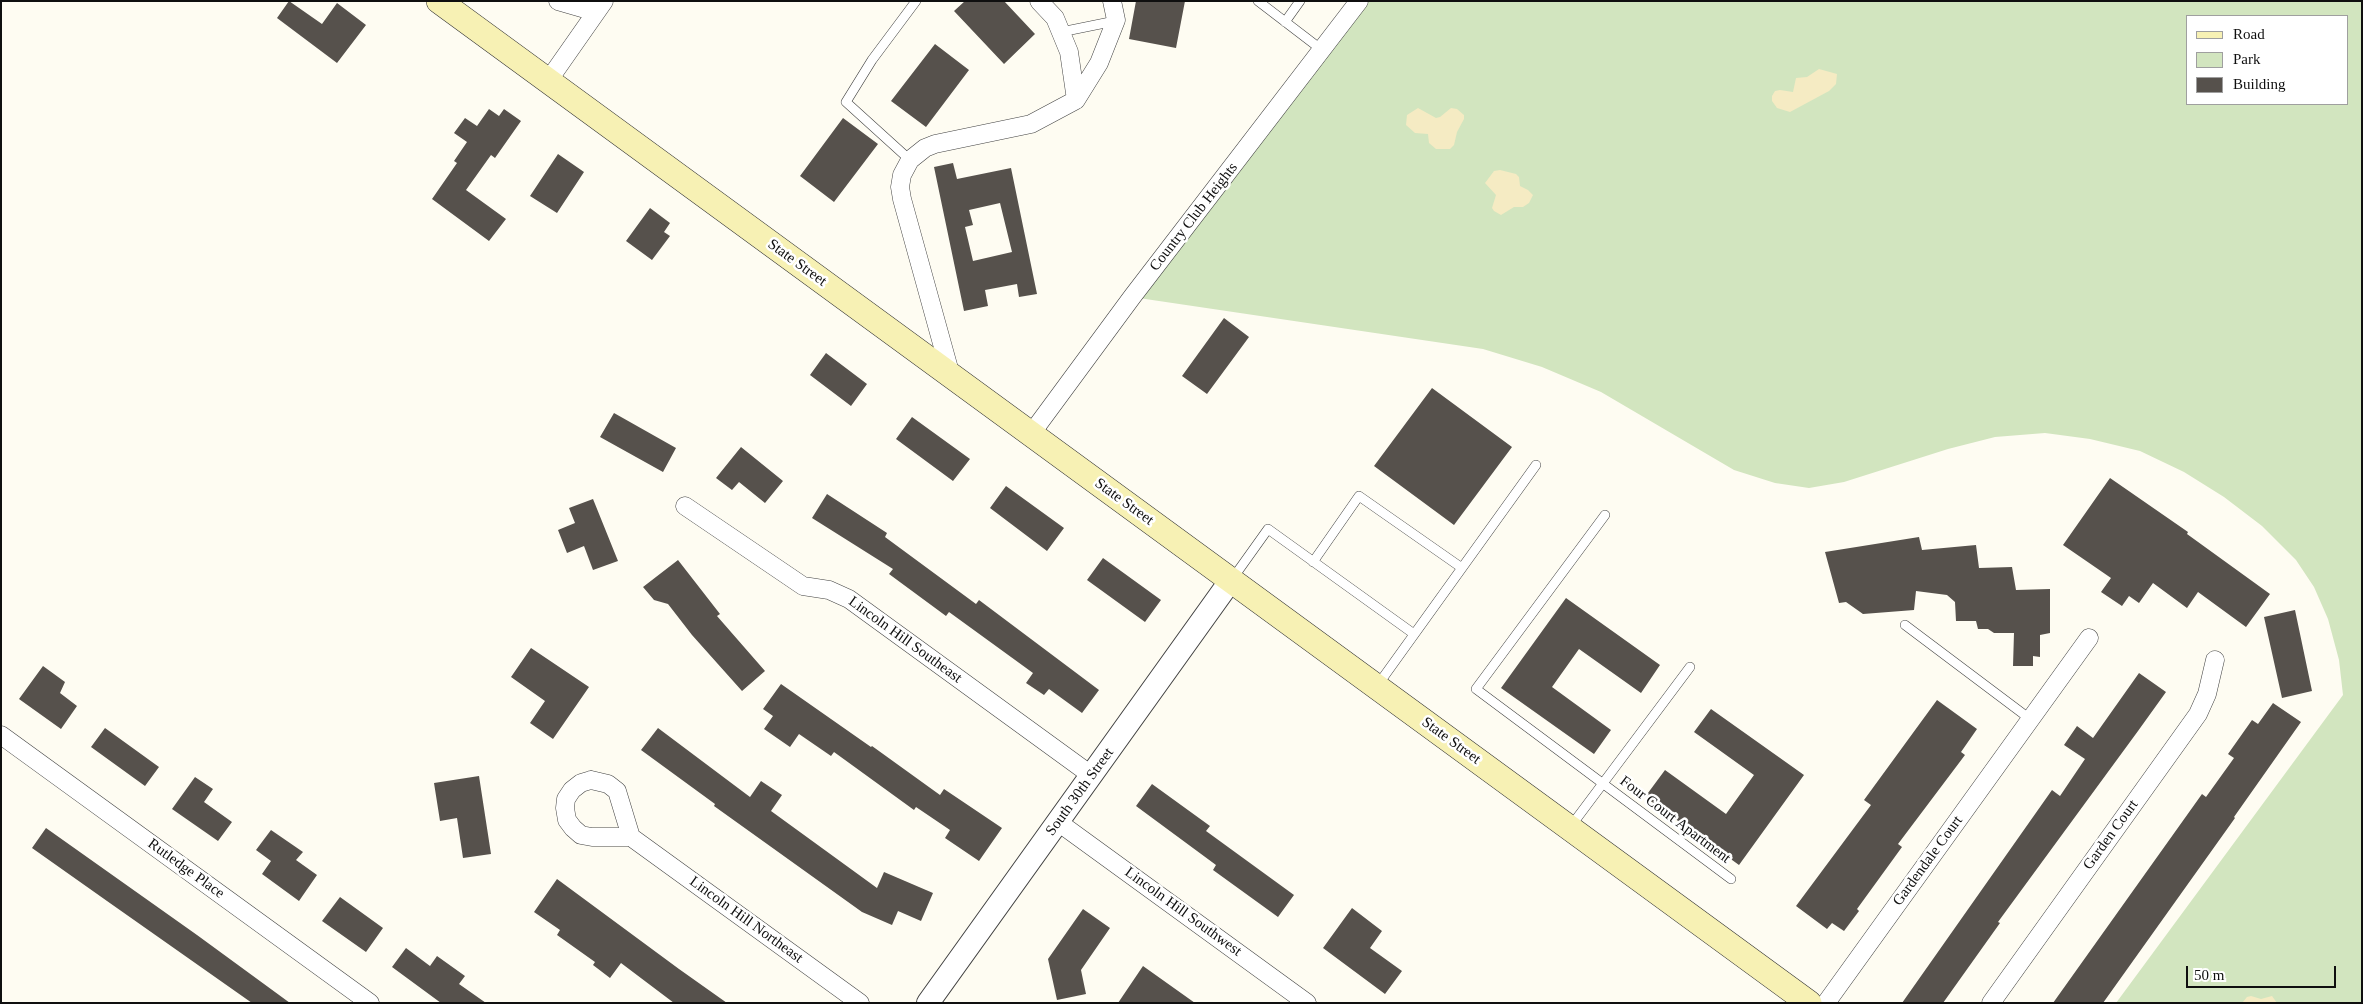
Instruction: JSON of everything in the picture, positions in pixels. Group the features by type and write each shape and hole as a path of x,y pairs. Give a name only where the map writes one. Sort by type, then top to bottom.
{"main road":[{"name":"State Street","path":"439,1 1809,1003"}],"street":[{"path":"548,81 600,6 558,1"},
{"path":"1039,1 1055,18 1069,52 1076,100"},
{"path":"951,376 902,199 900,187 902,175 910,160 925,148 935,144 1031,124 1076,100 1099,63 1116,20 1112,1"},
{"name":"Country Club Heights","path":"1032,434 1132,297 1359,1"},
{"name":"Lincoln Hill Southeast","path":"686,506 803,586 830,590 849,599 1091,775"},
{"name":"South 30th Street","path":"928,1003 1231,580"},
{"name":"Gardendale Court","path":"1826,1003 2089,638"},
{"name":"Garden Court","path":"1991,1003 2198,714 2207,694 2215,660"},
{"name":"Rutledge Place","path":"1,735 370,1003"},
{"name":"Lincoln Hill Southwest","path":"1058,822 1308,1003"},
{"name":"Lincoln Hill Northeast","path":"631,837 860,1003"}],"lane":[{"path":"910,160 846,102 872,60 916,1"},
{"path":"1258,1 1323,50"},
{"path":"1285,22 1300,1"},
{"path":"1061,32 1116,20"},
{"path":"1376,687 1536,465"},
{"path":"1313,562 1360,496 1462,568"},
{"name":"Four Court Apartment","path":"1605,515 1476,689 1731,879"},
{"path":"1231,580 1268,529 1414,634"},
{"path":"1905,625 2030,719"},
{"name":"Four Court Apartment","path":"1569,828 1690,667"}],"green space":[{"path":"1359,1 2362,1 2362,1003 2116,1003 2343,695 2339,660 2328,619 2314,587 2296,560 2262,526 2224,497 2184,472 2140,451 2090,439 2045,433 1995,437 1948,449 1844,482 1809,488 1775,483 1734,470 1601,392 1542,367 1483,349 1132,297"}],"sand":[{"path":"1819,69 1837,74 1836,84 1829,91 1790,112 1777,108 1772,101 1775,91 1793,92 1796,78 1807,77"},
{"path":"1418,108 1436,118 1451,108 1457,109 1464,115 1454,145 1450,149 1436,149 1429,143 1428,134 1415,133 1406,125 1407,115"},
{"path":"1500,170 1516,174 1519,177 1520,186 1533,195 1529,203 1523,207 1514,207 1501,215 1492,208 1496,195 1485,183 1494,171"},
{"path":"2251,996 2261,999 2272,996 2277,1003 2242,1003 2247,997"}],"building":[{"path":"289,1 322,24 337,3 366,25 337,63 277,18"},
{"path":"965,1 1004,1 1035,34 1004,64 954,11"},
{"path":"1136,1 1185,1 1176,48 1129,39"},
{"path":"935,44 969,70 926,127 891,101"},
{"path":"489,109 499,116 504,109 521,121 495,158 491,155 466,190 506,219 489,241 432,199 457,163 454,161 467,142 454,133 465,118 477,126"},
{"path":"843,118 878,144 834,202 800,176"},
{"path":"558,154 584,172 557,213 530,196"},
{"path":"953,163 957,179 1011,168 1037,294 1019,297 1017,284 985,290 988,306 964,311 934,167","holes":["1000,203 1012,252 973,261 965,227 973,225 969,210"]},
{"path":"650,208 670,223 664,232 670,236 652,260 626,241"},
{"path":"1224,318 1249,337 1207,394 1182,376"},
{"path":"826,353 867,384 851,406 810,375"},
{"path":"1432,388 1512,447 1454,525 1374,466"},
{"path":"614,413 676,448 663,472 600,437"},
{"path":"912,417 970,459 953,481 896,439"},
{"path":"741,447 783,481 765,503 739,482 732,490 716,478"},
{"path":"2110,478 2188,532 2187,534 2270,594 2246,627 2198,592 2187,608 2153,583 2139,603 2129,596 2122,606 2101,592 2111,578 2063,545"},
{"path":"1006,486 1064,528 1047,551 990,508"},
{"path":"827,494 887,533 885,537 976,604 979,600 1099,690 1082,713 1049,689 1044,695 1026,683 1033,673 949,612 946,616 889,574 893,569 812,518"},
{"path":"593,499 618,561 593,570 584,546 567,553 558,530 575,523 569,508"},
{"path":"1919,537 1922,550 1976,545 1979,568 2012,567 2016,590 2050,589 2050,633 2040,635 2040,657 2033,656 2033,666 2013,666 2014,633 1994,633 1988,629 1978,629 1976,621 1956,621 1955,602 1947,595 1916,591 1914,610 1863,614 1846,602 1839,603 1825,552"},
{"path":"1103,558 1161,600 1145,622 1087,580"},
{"path":"678,560 720,614 717,616 765,671 742,691 692,635 668,604 654,600 643,587"},
{"path":"1566,598 1660,665 1641,693 1579,649 1552,687 1611,730 1594,754 1501,688"},
{"path":"2295,610 2312,691 2282,698 2264,617"},
{"path":"531,648 589,687 553,739 530,723 545,701 511,677"},
{"path":"43,666 65,682 60,693 77,706 61,729 19,699"},
{"path":"2139,673 2166,692 1998,922 2000,923 1943,1003 1902,1003 2052,790 2060,796 2085,759 2064,745 2077,726 2093,738"},
{"path":"781,684 940,795 944,789 1002,828 979,861 945,838 950,830 916,807 914,810 834,752 831,756 799,734 790,747 764,729 773,716 763,709"},
{"path":"1937,700 1977,729 1961,752 1965,755 1898,844 1902,847 1857,909 1859,911 1844,931 1832,923 1827,929 1796,906 1871,805 1864,800"},
{"path":"2273,703 2301,722 2103,1003 2053,1003 2202,794 2206,797 2234,758 2228,754 2252,720 2258,724"},
{"path":"1711,709 1804,775 1739,865 1645,797 1665,770 1726,814 1754,775 1694,732"},
{"path":"105,728 159,767 145,786 91,747"},
{"path":"658,728 750,797 761,781 782,795 771,811 877,888 884,872 933,893 921,921 898,911 892,925 862,912 714,806 715,804 641,750"},
{"path":"479,776 491,854 463,858 457,818 440,821 434,783"},
{"path":"195,777 213,789 204,802 232,822 218,841 172,809"},
{"path":"1152,784 1210,826 1206,831 1294,895 1278,917 1213,870 1216,865 1136,806"},
{"path":"46,828 290,1003 252,1003 32,848"},
{"path":"271,830 303,852 296,860 317,875 299,901 262,874 271,861 256,850"},
{"path":"557,879 727,1003 674,1003 621,963 610,978 593,965 595,962 557,935 560,930 534,912"},
{"path":"340,897 383,928 366,952 322,921"},
{"path":"1352,908 1382,931 1370,948 1402,971 1385,994 1323,948"},
{"path":"1083,909 1110,928 1081,970 1086,994 1057,1000 1048,959"},
{"path":"406,948 430,966 437,956 465,976 459,984 486,1003 441,1003 392,967"},
{"path":"1143,966 1195,1003 1118,1003"}]}
